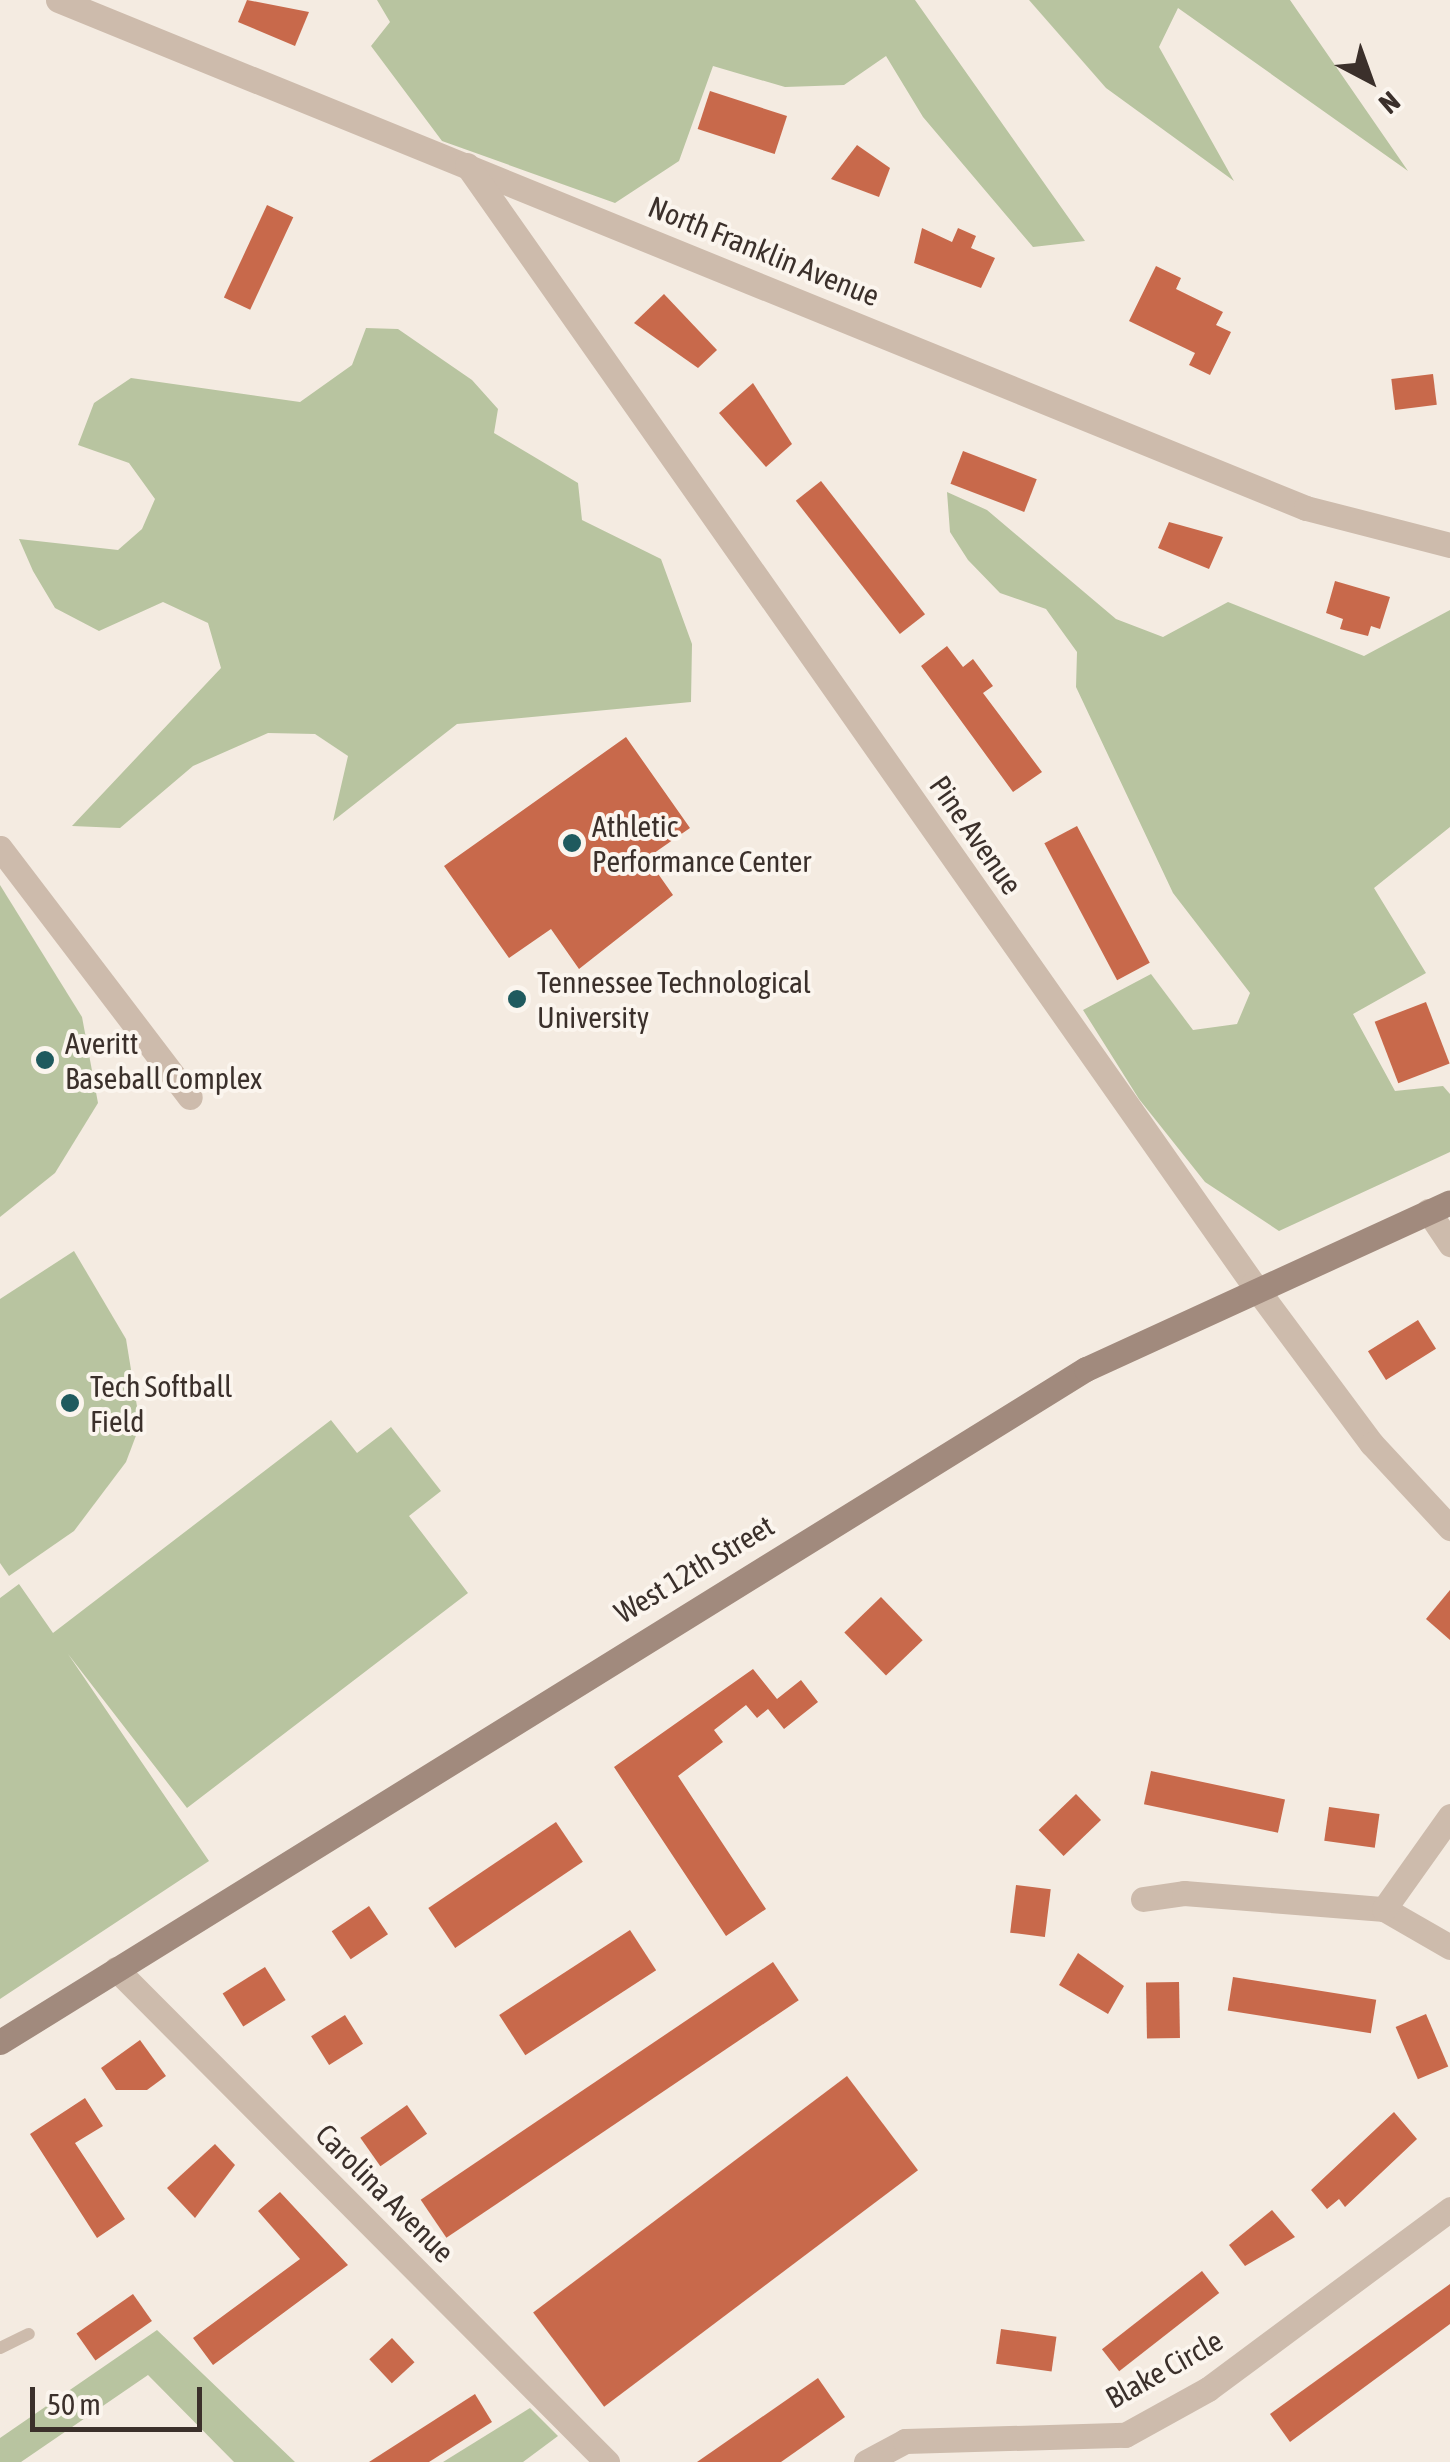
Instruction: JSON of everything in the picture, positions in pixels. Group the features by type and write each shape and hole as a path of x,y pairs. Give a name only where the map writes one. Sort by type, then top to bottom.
{"main road":[{"name":"West 12th Street","path":"0,2042 1086,1368 1253,1284 1439,1206"}],"street":[{"name":"North Franklin Avenue","path":"58,0 1306,508 1449,547"},
{"name":"Pine Avenue","path":"467,165 1253,1284 1372,1444 1450,1528"},
{"path":"0,848 190,1098"},
{"path":"1439,1206 1450,1244"},
{"path":"1384,1909 1450,1816"},
{"path":"1143,1899 1184,1893 1384,1909 1450,1947"},
{"name":"Carolina Avenue","path":"116,1970 607,2462"},
{"name":"Blake Circle","path":"866,2462 905,2441 1125,2436 1208,2389 1450,2209"}],"lane":[{"path":"0,2348 29,2334"}],"green space":[{"path":"377,0 915,0 1085,241 1033,247 923,117 886,56 844,85 785,87 713,66 679,161 615,203 442,141 371,46 390,22"},
{"path":"1029,0 1290,0 1408,171 1178,8 1159,47 1234,181 1106,88"},
{"path":"366,328 398,329 472,380 498,409 494,433 578,483 582,520 661,559 692,644 691,702 457,724 333,821 348,756 315,734 268,733 193,766 120,828 72,826 221,668 208,623 163,602 99,631 55,608 33,571 19,539 118,550 142,529 155,499 129,463 78,445 94,403 131,378 300,402 352,365"},
{"path":"947,492 987,510 1116,619 1163,637 1228,602 1364,656 1450,610 1450,827 1374,888 1426,973 1353,1014 1395,1091 1443,1086 1450,1094 1450,1152 1279,1231 1205,1182 1139,1099 1083,1010 1151,974 1193,1030 1237,1024 1250,993 1173,893 1076,687 1077,652 1046,609 1000,593 968,560 950,532"},
{"name":"Averitt Baseball Complex","path":"0,885 82,1017 98,1103 55,1173 0,1217"},
{"name":"Tech Softball Field","path":"74,1251 126,1339 140,1425 126,1462 74,1531 9,1576 0,1563 0,1299"},
{"path":"331,1420 357,1453 391,1427 441,1491 409,1516 468,1593 187,1808 68,1654 209,1861 0,1999 0,1598 19,1584 53,1633"},
{"path":"157,2330 295,2462 234,2462 148,2375 21,2462 0,2462 0,2438"},
{"path":"530,2408 558,2436 523,2462 443,2462"}],"building":[{"path":"247,0 309,12 295,46 238,22"},
{"path":"710,91 787,116 775,154 698,129"},
{"path":"857,145 890,168 879,197 831,179"},
{"path":"267,205 293,217 250,310 224,297"},
{"path":"922,228 952,242 958,228 976,236 971,248 995,258 981,288 914,263"},
{"path":"1156,266 1181,278 1176,289 1223,312 1216,325 1231,332 1210,375 1189,365 1195,353 1129,321"},
{"path":"664,294 717,350 698,368 634,323"},
{"path":"1433,374 1437,405 1395,410 1391,379"},
{"path":"753,383 792,444 766,467 719,413"},
{"path":"963,451 1037,479 1024,512 950,484"},
{"path":"821,481 925,614 900,634 796,501"},
{"path":"1169,522 1223,537 1209,569 1158,548"},
{"path":"1335,581 1390,597 1380,629 1371,626 1368,636 1340,629 1343,619 1326,613"},
{"path":"947,646 963,667 973,659 993,686 983,693 1042,772 1013,792 921,666"},
{"name":"Athletic Performance Center","path":"626,737 690,828 647,858 673,895 579,969 551,929 509,958 444,866"},
{"path":"1077,826 1150,963 1117,980 1044,843"},
{"path":"1426,1002 1450,1064 1398,1083 1375,1022"},
{"path":"1418,1320 1436,1349 1386,1380 1368,1351"},
{"path":"1450,1590 1450,1640 1426,1619"},
{"path":"881,1597 923,1640 886,1676 844,1632"},
{"path":"753,1669 777,1699 801,1680 818,1702 784,1729 768,1709 757,1718 746,1705 714,1730 723,1742 678,1776 766,1909 726,1936 614,1767"},
{"path":"1151,1771 1285,1799 1278,1833 1144,1804"},
{"path":"1076,1794 1101,1820 1064,1856 1039,1830"},
{"path":"1329,1807 1380,1814 1375,1848 1324,1841"},
{"path":"556,1822 583,1862 455,1948 428,1908"},
{"path":"1016,1885 1051,1889 1045,1937 1010,1933"},
{"path":"369,1906 388,1934 351,1959 332,1931"},
{"path":"630,1930 656,1970 525,2055 499,2015"},
{"path":"1078,1953 1124,1986 1108,2014 1059,1985"},
{"path":"773,1962 799,2000 446,2238 421,2200"},
{"path":"265,1967 286,2000 243,2027 223,1993"},
{"path":"1233,1977 1376,2000 1371,2033 1228,2011"},
{"path":"1179,1982 1180,2038 1147,2039 1146,1983"},
{"path":"1426,2014 1448,2066 1418,2079 1396,2027"},
{"path":"345,2015 363,2044 329,2065 311,2036"},
{"path":"140,2040 166,2076 147,2090 116,2090 101,2068"},
{"path":"847,2076 918,2170 604,2407 533,2313"},
{"path":"85,2098 103,2126 75,2143 125,2219 97,2238 30,2134"},
{"path":"407,2105 427,2134 380,2166 360,2138"},
{"path":"1394,2112 1417,2139 1345,2207 1339,2199 1327,2209 1311,2190"},
{"path":"215,2144 235,2165 195,2218 167,2188"},
{"path":"280,2192 348,2265 213,2365 193,2338 300,2259 258,2211"},
{"path":"1272,2210 1295,2237 1245,2266 1229,2245"},
{"path":"1202,2271 1219,2293 1119,2371 1102,2349"},
{"path":"1450,2284 1450,2324 1290,2442 1270,2414"},
{"path":"133,2294 152,2321 95,2361 76,2334"},
{"path":"1001,2329 1056,2337 1052,2371 996,2364"},
{"path":"392,2338 415,2362 392,2383 369,2359"},
{"path":"818,2378 845,2417 781,2462 697,2462"},
{"path":"475,2394 492,2422 429,2462 369,2462"}],"place":[{"name":"Athletic Performance Center","path":"572,843"},
{"name":"Tennessee Technological University","path":"517,999"},
{"name":"Averitt Baseball Complex","path":"45,1060"},
{"name":"Tech Softball Field","path":"70,1403"}]}
